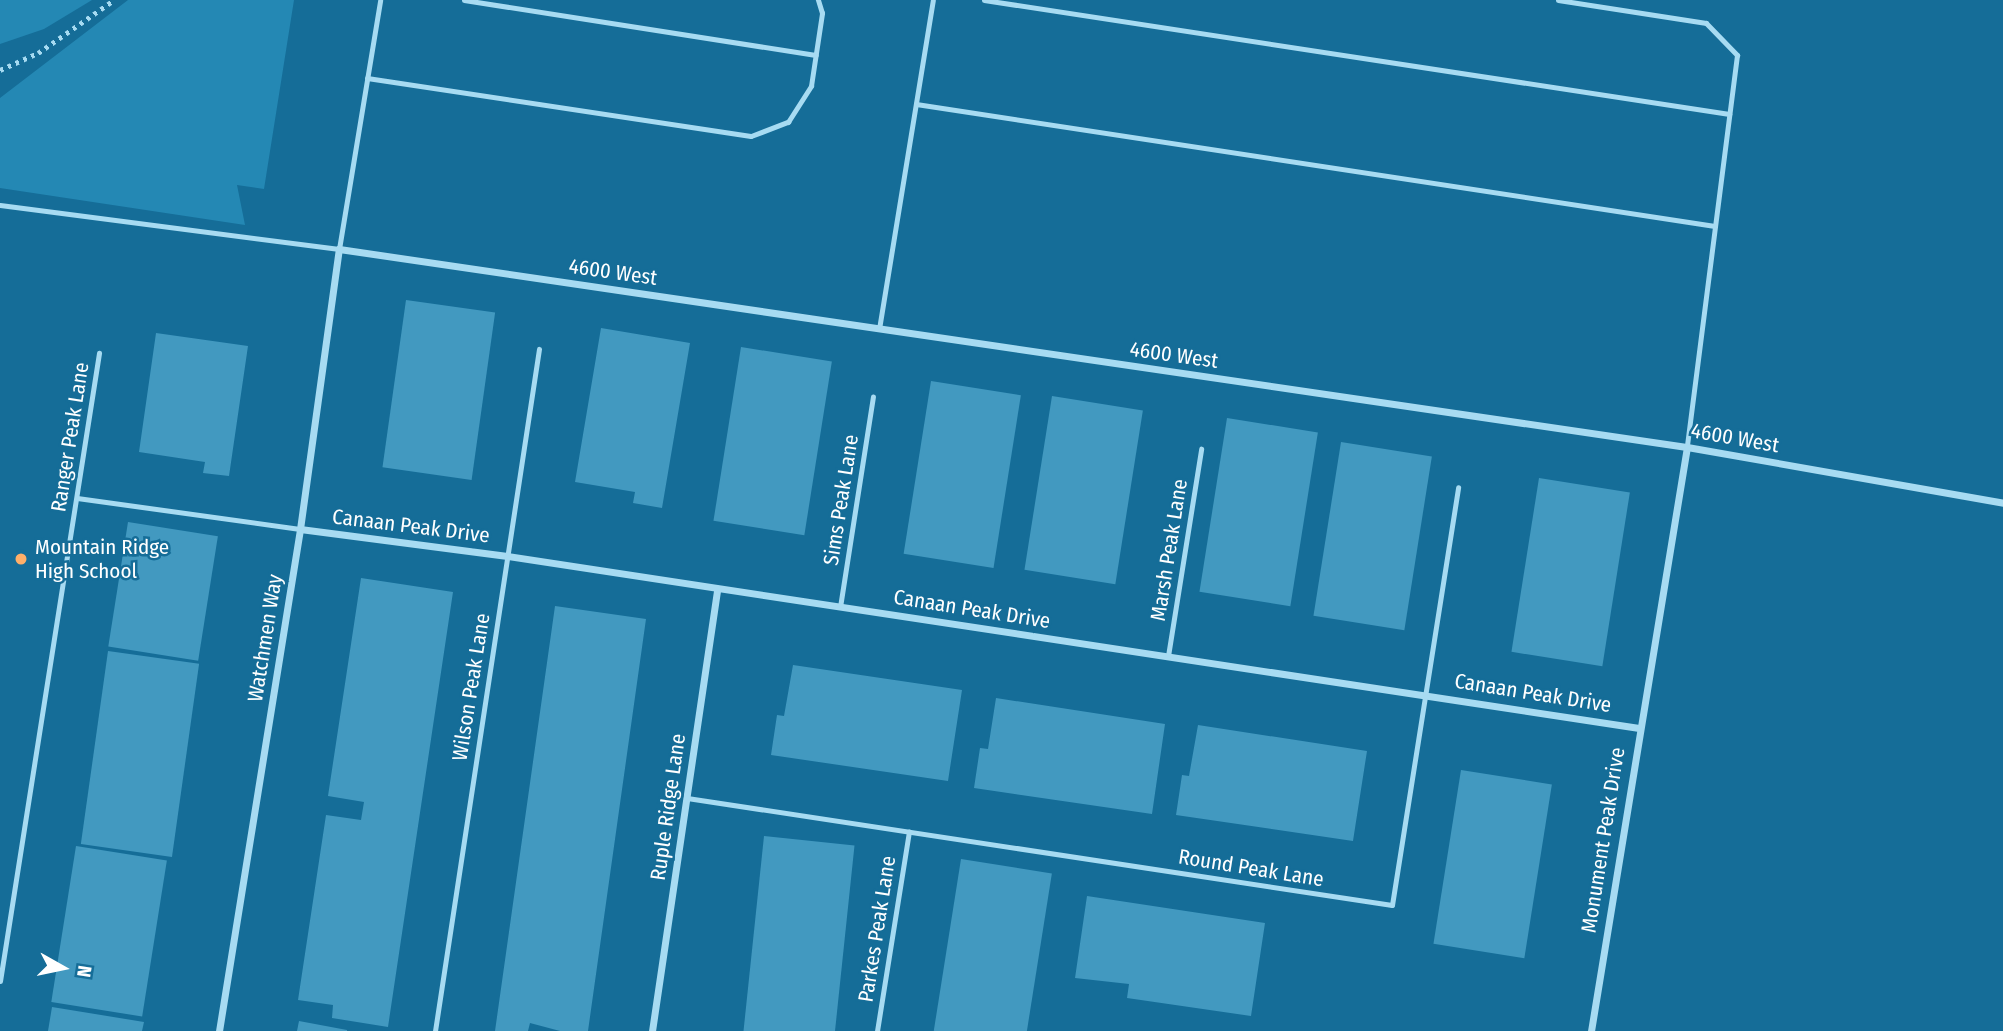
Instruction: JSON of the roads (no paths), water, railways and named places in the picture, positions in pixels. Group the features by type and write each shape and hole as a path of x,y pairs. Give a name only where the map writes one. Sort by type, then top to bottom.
{"street":[{"name":"4600 West","path":"339,249 1687,447 2003,503"},
{"name":"Watchmen Way","path":"219,1031 300,529 339,249"},
{"name":"Monument Peak Drive","path":"1591,1031 1687,447"},
{"name":"Canaan Peak Drive","path":"300,529 507,556 1639,727"},
{"name":"Ruple Ridge Lane","path":"652,1031 717,589"}],"lane":[{"path":"0,205 339,249 380,0"},
{"path":"464,0 816,55"},
{"path":"367,78 751,136 788,122 811,86 822,13 818,0"},
{"path":"879,329 933,0"},
{"path":"984,0 1729,114"},
{"path":"1558,0 1706,23 1737,55 1687,447"},
{"path":"916,104 1715,226"},
{"name":"Wilson Peak Lane","path":"435,1031 539,349"},
{"name":"Ranger Peak Lane","path":"0,981 99,353"},
{"name":"Sims Peak Lane","path":"840,607 873,397"},
{"name":"Marsh Peak Lane","path":"1168,656 1201,449"},
{"name":"Round Peak Lane","path":"687,798 1392,905 1458,487"},
{"path":"77,498 300,529"},
{"name":"Parkes Peak Lane","path":"877,1031 909,832"}],"place":[{"name":"Mountain Ridge High School","path":"21,559"}]}
